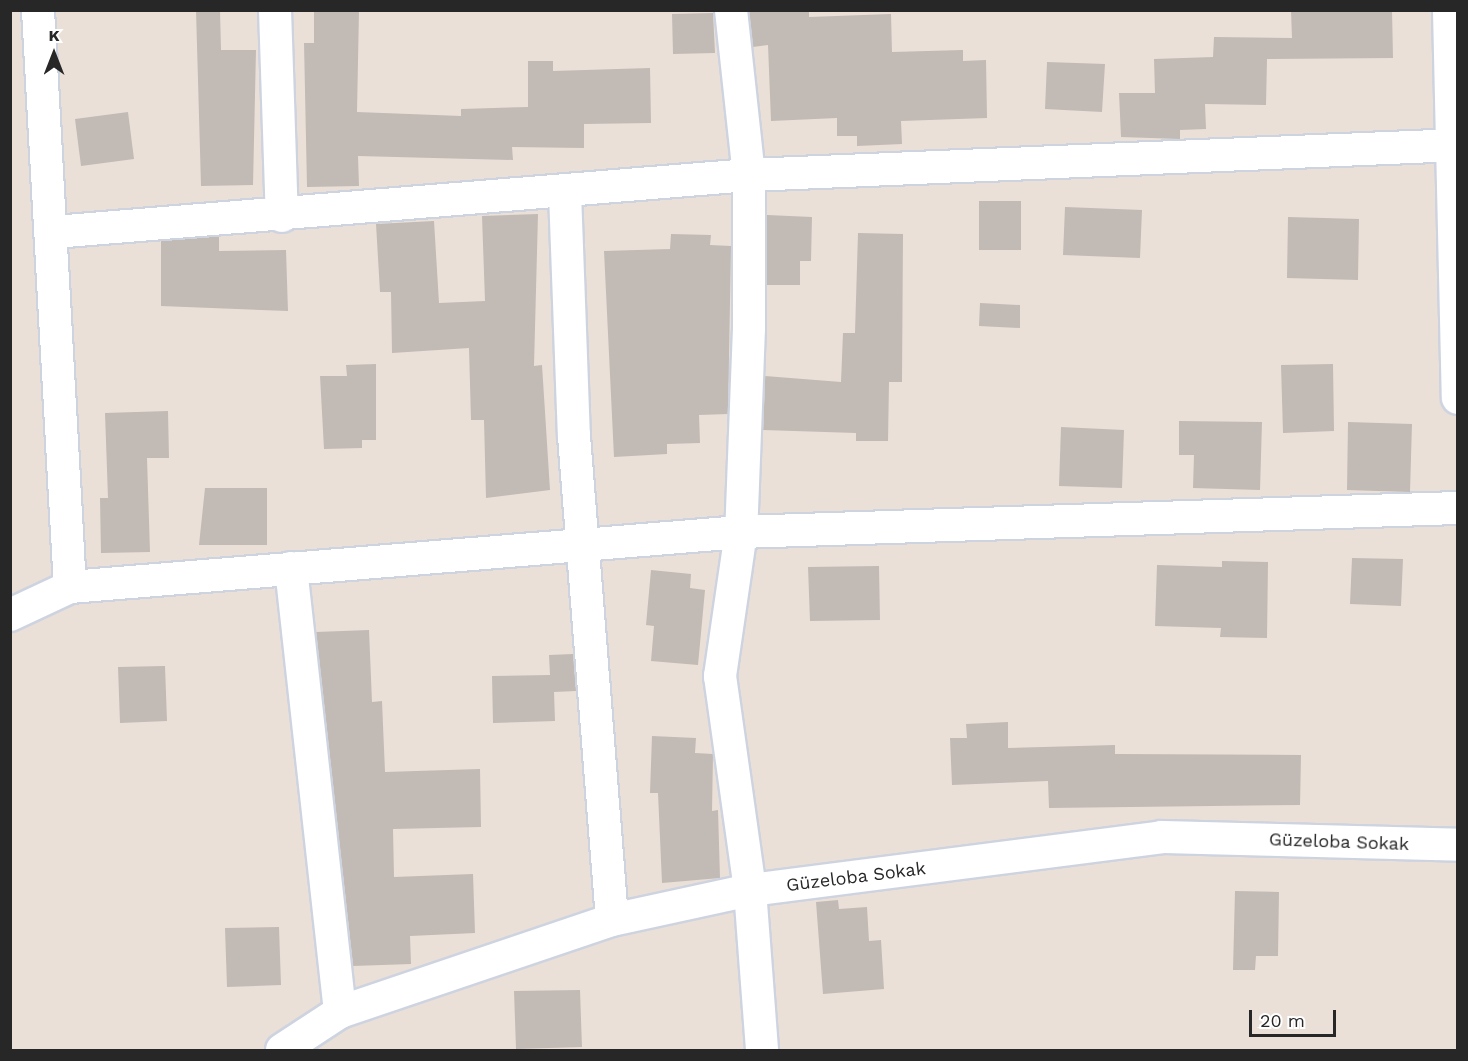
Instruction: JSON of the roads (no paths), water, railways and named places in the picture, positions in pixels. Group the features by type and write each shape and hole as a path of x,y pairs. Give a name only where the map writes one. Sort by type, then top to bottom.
{"street":[{"path":"38,10 54,232 70,587"},
{"path":"275,10 282,216"},
{"path":"731,10 749,175 741,532 720,676 750,890 762,1050"},
{"path":"1449,10 1455,145 1458,398"},
{"path":"54,232 565,194 749,175 1455,145"},
{"path":"565,194 582,545 612,920"},
{"path":"10,615 70,587 741,532 1458,507"},
{"path":"291,568 340,1012"},
{"name":"Güzeloba Sokak","path":"282,1050 340,1012 612,920 750,890 1161,837 1458,845"}]}
